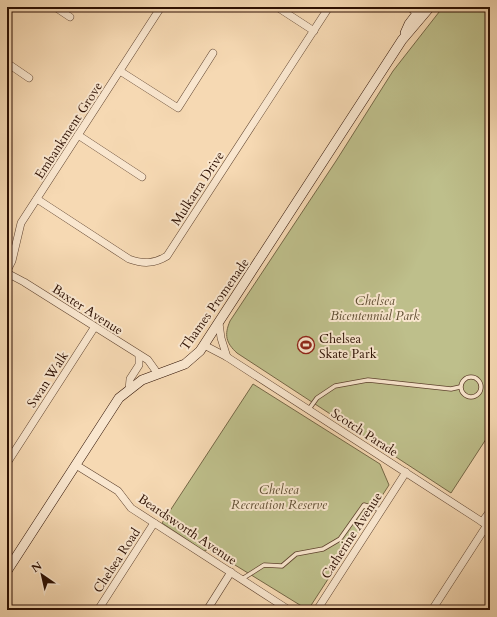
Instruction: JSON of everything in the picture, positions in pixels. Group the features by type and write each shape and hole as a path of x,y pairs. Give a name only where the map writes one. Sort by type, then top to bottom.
{"main road":[{"name":"Thames Promenade","path":"7,571 116,403 128,390 156,375 188,363 196,356 206,343 420,12 430,7"}],"street":[{"path":"55,7 70,17"},
{"name":"Embankment Grove","path":"7,270 12,261 18,233 22,223 161,7"},
{"path":"277,7 314,31"},
{"name":"Mulkarra Drive","path":"37,199 129,259 139,263 159,261 172,250 329,7"},
{"path":"409,7 420,12"},
{"path":"120,71 178,108 213,54"},
{"path":"7,63 29,78"},
{"path":"78,135 142,177"},
{"name":"Baxter Avenue","path":"7,270 94,328 150,362 156,375"},
{"path":"219,323 221,338 227,357"},
{"name":"Swan Walk","path":"7,463 94,328"},
{"name":"Scotch Parade","path":"206,343 486,525"},
{"path":"128,390 130,379 139,364 139,356"},
{"name":"Beardsworth Avenue","path":"76,465 118,491 131,508 289,610"},
{"name":"Catherine Avenue","path":"317,610 406,472"},
{"path":"432,610 486,525 490,511"},
{"name":"Chelsea Road","path":"98,610 154,523"},
{"path":"207,610 231,572"}],"lane":[{"path":"471,377 479,382 481,389 478,395 472,398 465,396 460,387 462,381 471,377"},
{"path":"309,410 317,398 334,386 368,380 452,389 460,387"},
{"path":"242,579 264,566 282,566 296,554 323,549 340,539 364,505 381,510"}],"green space":[{"name":"Chelsea Bicentennial Park","path":"443,7 490,7 490,433 451,493 237,353 230,346 227,338 227,330 230,321 336,161 393,71"},
{"name":"Chelsea Recreation Reserve","path":"253,384 380,464 389,485 308,610 209,549 204,551 162,523"}],"place":[{"name":"Chelsea Skate Park","path":"306,345"}]}
